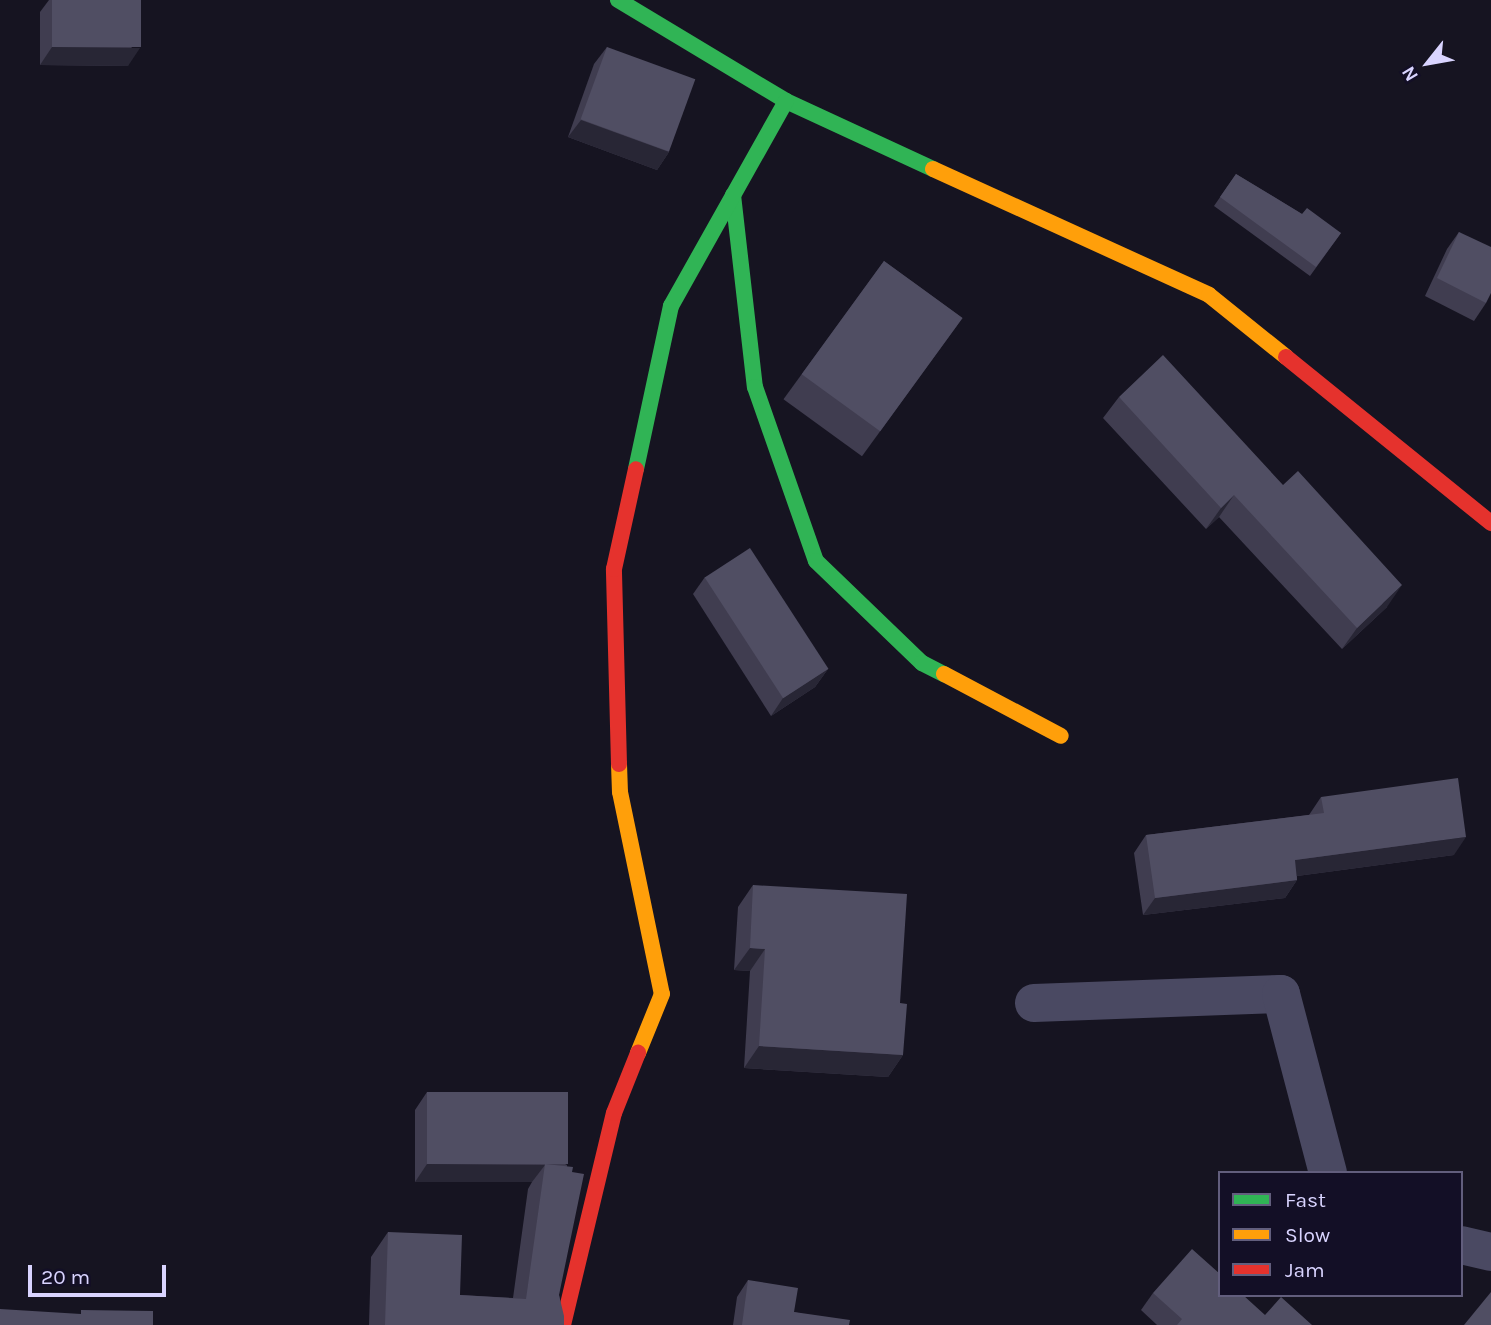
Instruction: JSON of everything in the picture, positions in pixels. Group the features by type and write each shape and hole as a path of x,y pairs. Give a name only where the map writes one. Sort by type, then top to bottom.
{"street":[{"path":"618,0 786,101 1209,295 1491,523"},
{"path":"562,1325 614,1114 662,994 620,792 614,569 671,306 786,101"},
{"path":"733,195 755,387 816,561 922,663 1061,736"},
{"path":"1034,1003 1281,994 1327,1171"},
{"path":"1463,1245 1491,1252"}],"building":[{"path":"52,0 141,0 141,47 52,47"},
{"path":"607,47 695,79 669,152 581,119"},
{"path":"1236,174 1302,214 1307,208 1341,233 1316,267 1220,197"},
{"path":"1459,232 1491,247 1491,293 1486,303 1437,278"},
{"path":"884,261 962,318 880,431 802,374"},
{"path":"1163,355 1283,485 1298,471 1402,585 1357,628 1234,495 1221,508 1119,397"},
{"path":"750,548 828,669 783,698 705,577"},
{"path":"1458,778 1466,837 1295,860 1297,880 1155,898 1146,835 1324,813 1321,797"},
{"path":"753,885 907,894 900,1003 907,1004 903,1055 759,1046 765,949 750,948"},
{"path":"427,1092 568,1092 568,1164 427,1164"},
{"path":"545,1164 573,1167 572,1172 584,1174 559,1295 564,1325 385,1325 388,1232 462,1235 460,1295 526,1299"},
{"path":"1192,1249 1218,1272 1218,1297 1245,1297 1265,1315 1281,1297 1312,1325 1177,1325 1182,1319 1153,1293"},
{"path":"748,1280 798,1288 794,1312 850,1320 849,1325 742,1325"},
{"path":"1491,1292 1491,1325 1464,1325"},
{"path":"0,1309 81,1314 81,1310 153,1311 153,1325 0,1325"}],"traffic: fast":[{"path":"618,0 786,101 933,169"},
{"path":"636,469 671,306 786,101"},
{"path":"733,195 755,387 816,561 922,663 944,674"}],"traffic: slow":[{"path":"933,169 1209,295 1286,357"},
{"path":"944,674 1061,736"},
{"path":"619,764 620,792 662,994 638,1053"}],"traffic: jam":[{"path":"1286,357 1491,523"},
{"path":"619,764 614,569 636,469"},
{"path":"563,1325 614,1113 638,1053"}]}
